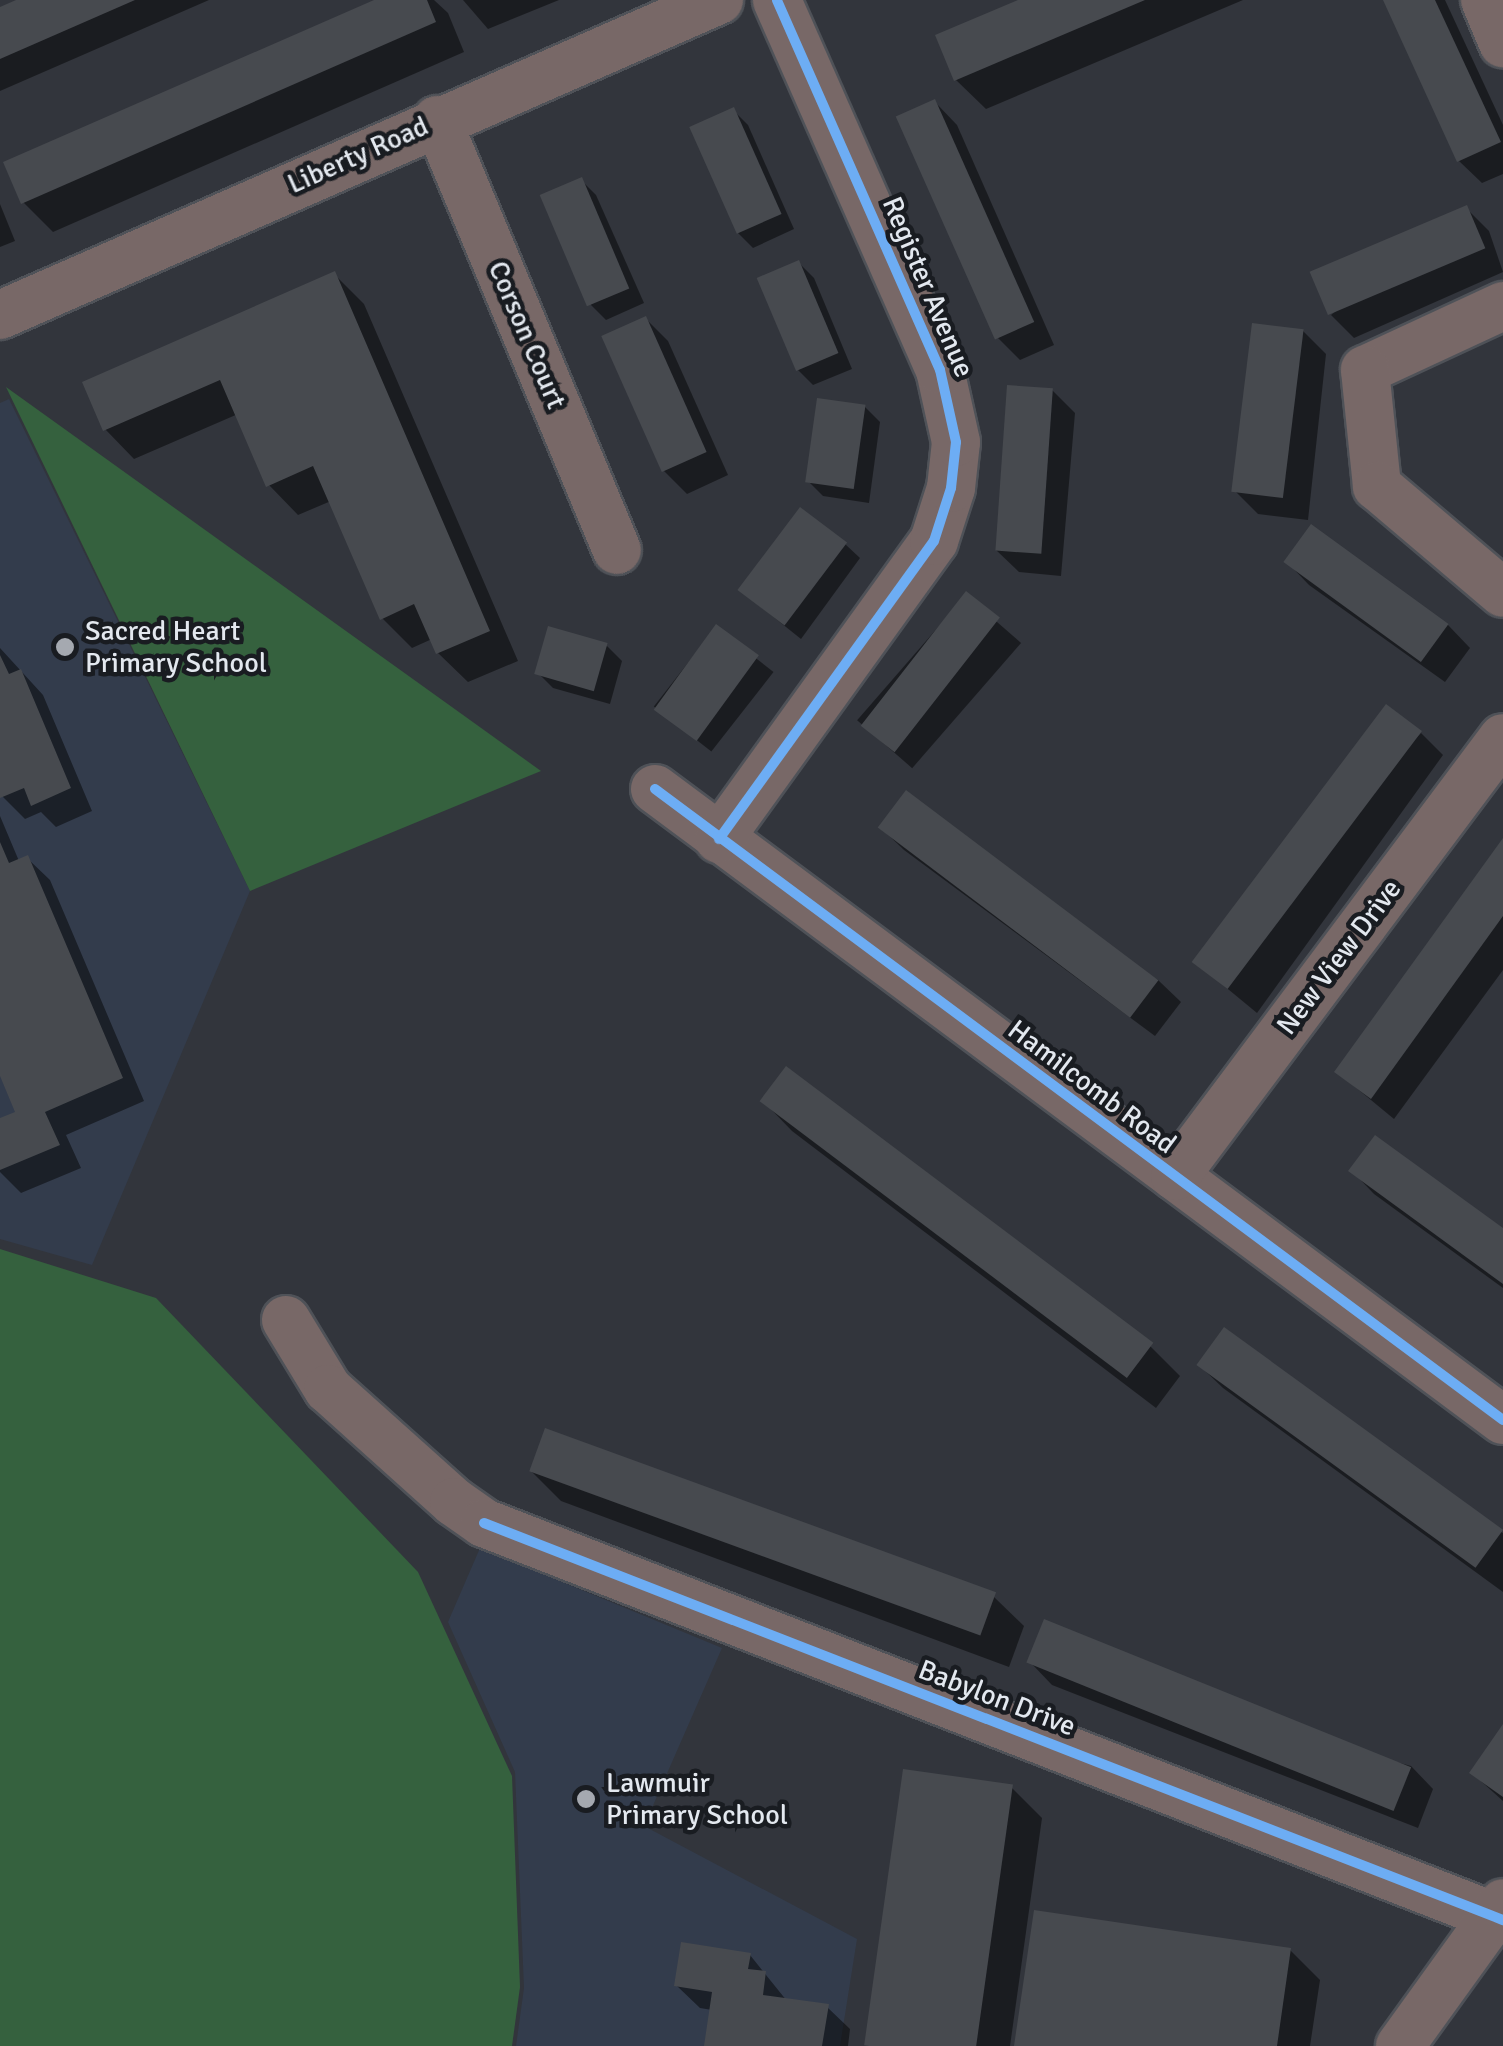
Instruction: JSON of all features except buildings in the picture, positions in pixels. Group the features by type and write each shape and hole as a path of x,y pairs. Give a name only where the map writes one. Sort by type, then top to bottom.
{"street":[{"name":"Liberty Road","path":"0,315 437,120 718,0"},
{"name":"Register Avenue","path":"720,839 934,541 951,488 956,442 940,370 777,0"},
{"path":"1485,0 1503,42"},
{"name":"Corson Court","path":"437,120 617,550"},
{"path":"1503,306 1365,370 1377,486 1503,593"},
{"name":"New View Drive","path":"1175,1176 1503,738"},
{"name":"Hamilcomb Road","path":"655,789 1503,1420"},
{"name":"Babylon Drive","path":"286,1320 328,1389 454,1502 484,1523 1500,1913"},
{"path":"1400,2046 1500,1913"}],"shaded area":[{"name":"Sacred Heart Primary School","path":"9,399 250,891 92,1265 0,1239 0,403"},
{"name":"Lawmuir Primary School","path":"480,1548 722,1648 644,1826 857,1939 840,2046 516,2046 524,1988 515,1772 448,1622"}],"green space":[{"path":"6,387 477,725 541,771 250,891"},
{"path":"0,1249 156,1298 418,1572 512,1776 520,1987 512,2046 0,2046"}],"cycle path":[{"path":"719,839 934,541 951,488 956,442 940,370 777,0"},
{"path":"655,789 1503,1420"},
{"path":"484,1523 1503,1920"}],"place":[{"name":"Sacred Heart Primary School","path":"65,647"},
{"name":"Lawmuir Primary School","path":"586,1799"}]}
